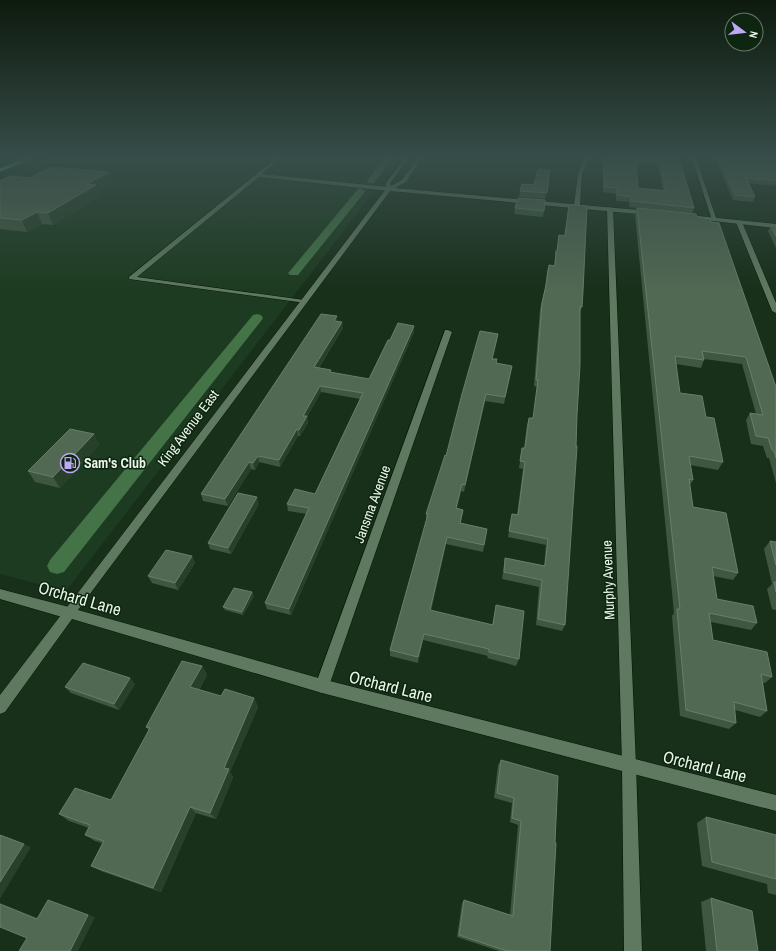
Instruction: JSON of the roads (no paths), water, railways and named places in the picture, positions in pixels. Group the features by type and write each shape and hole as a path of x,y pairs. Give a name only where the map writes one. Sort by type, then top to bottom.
{"street":[{"path":"224,202 131,278 304,302"},
{"name":"King Avenue East","path":"0,707 69,613 379,202"},
{"path":"546,202 659,214"},
{"path":"709,202 715,220"},
{"name":"Murphy Avenue","path":"610,209 629,765 633,951"},
{"path":"694,218 776,226"},
{"path":"740,222 776,311"},
{"name":"Jansma Avenue","path":"322,686 448,332"},
{"name":"Orchard Lane","path":"0,594 322,686 776,803"}],"waterway":[{"path":"294,273 352,202"},
{"path":"57,566 257,318"}],"place":[{"name":"Sam's Club","path":"70,463"}]}
